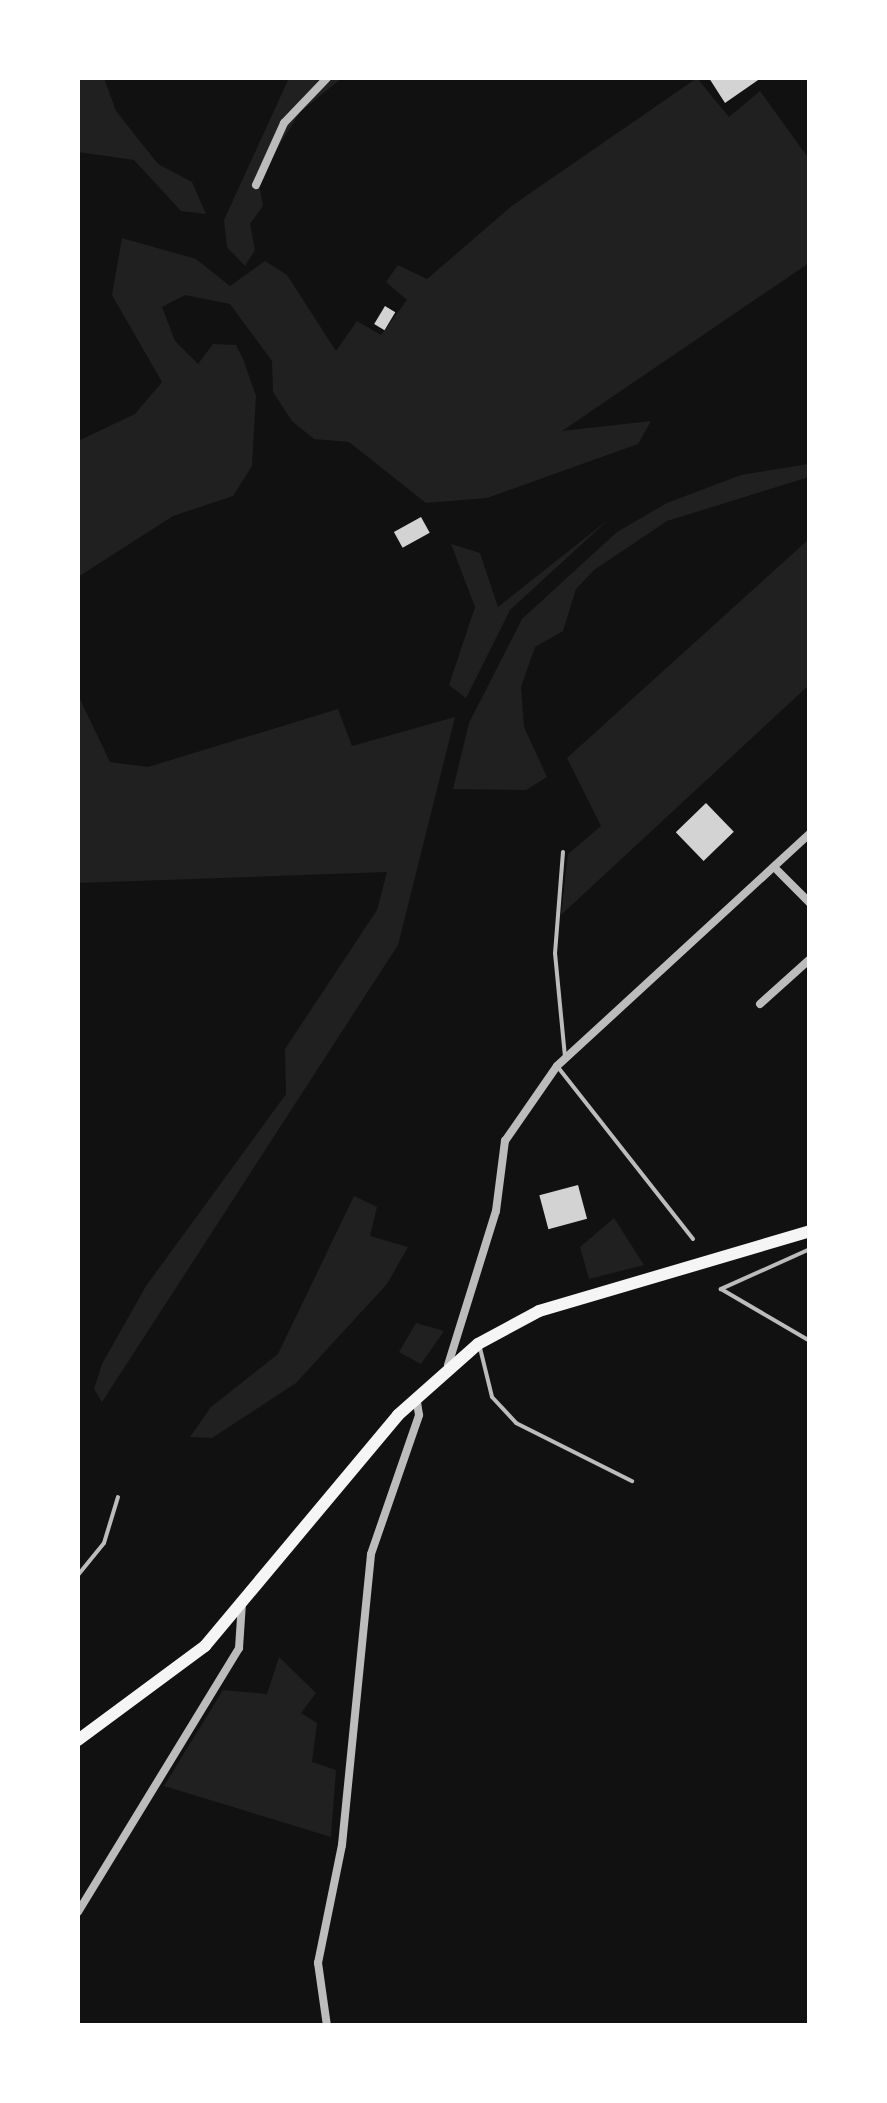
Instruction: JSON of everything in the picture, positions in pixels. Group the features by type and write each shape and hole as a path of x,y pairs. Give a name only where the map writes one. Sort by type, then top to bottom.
{"main road":[{"path":"78,1740 178,1671 242,1603 416,1397 448,1365 478,1344 539,1311 810,1231"}],"street":[{"path":"256,185 284,123 327,78"},
{"path":"448,1365 496,1211 505,1141 557,1066 778,871 810,833"},
{"path":"778,871 810,903"},
{"path":"760,1004 810,959"},
{"path":"327,2026 318,1964 342,1845 371,1554 419,1415 416,1397"},
{"path":"78,1912 238,1648 242,1603"}],"lane":[{"path":"563,852 555,953 566,1057"},
{"path":"557,1066 693,1239"},
{"path":"810,1248 720,1289 810,1341"},
{"path":"478,1344 492,1397 516,1423 632,1481"},
{"path":"78,1575 104,1543 118,1497"}],"shaded area":[{"path":"78,78 104,78 116,111 158,164 192,182 206,214 181,211 134,160 78,152"},
{"path":"289,78 342,78 300,112 258,179 263,206 250,224 255,250 245,266 227,247 224,220"},
{"path":"697,78 729,117 760,91 809,159 809,263 562,431 651,421 638,444 487,498 426,503 349,442 314,439 292,421 273,392 272,361 230,304 185,295 162,307 175,341 198,364 213,344 236,345 243,359 256,396 252,466 233,496 173,516 78,577 78,441 135,414 162,382 112,295 122,238 196,259 230,286 265,261 287,275 336,351 357,321 381,335 407,300 386,282 398,265 427,279 513,205"},
{"path":"809,464 809,477 667,521 594,570 576,589 563,631 535,647 521,687 524,727 547,777 526,790 453,789 469,723 522,619 617,532 667,503 741,475"},
{"path":"608,520 510,610 466,698 449,685 475,607 451,544 480,553 498,607"},
{"path":"809,539 809,685 561,915 568,854 601,826 567,758"},
{"path":"78,695 110,762 148,767 338,709 352,746 455,717 398,945 102,1402 94,1389 102,1364 146,1286 286,1094 285,1049 377,910 387,872 78,883"},
{"path":"354,1196 377,1207 370,1236 408,1247 387,1284 296,1383 212,1438 190,1437 211,1407 278,1354"},
{"path":"614,1218 644,1265 589,1279 580,1247"},
{"path":"416,1323 444,1331 421,1364 399,1352"},
{"path":"279,1657 316,1693 301,1713 317,1723 312,1762 336,1770 331,1837 164,1786 223,1690 267,1694"}],"building":[{"path":"709,78 761,78 725,103"},
{"path":"385,306 395,312 384,330 374,324"},
{"path":"421,517 430,533 403,548 394,532"},
{"path":"706,803 734,832 704,861 676,832"},
{"path":"578,1185 587,1219 548,1229 539,1195"}]}
